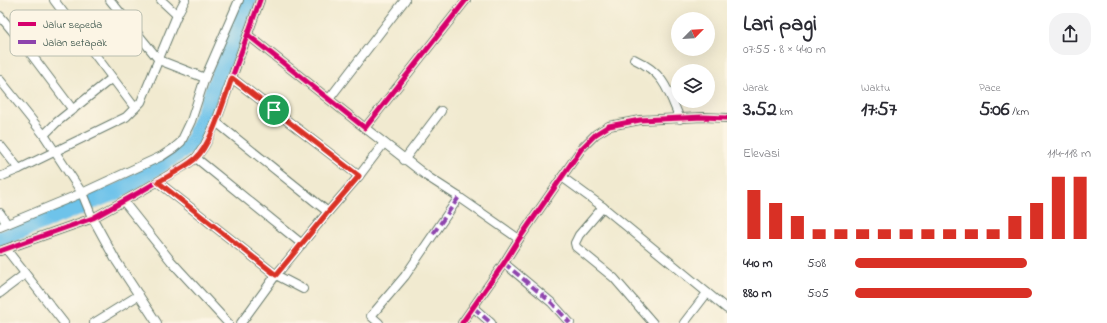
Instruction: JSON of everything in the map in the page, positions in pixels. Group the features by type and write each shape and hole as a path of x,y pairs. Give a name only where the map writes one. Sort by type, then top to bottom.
{"street":[{"path":"54,0 61,10"},
{"path":"110,0 118,10"},
{"path":"162,0 177,15"},
{"path":"0,177 55,153 126,117 141,102 177,15 185,0"},
{"path":"0,213 4,225 83,195 162,156 181,142 191,121 205,78 239,0"},
{"path":"64,323 25,274 3,250 92,216 124,202 196,158 205,145 216,122 260,0"},
{"path":"329,99 405,0"},
{"path":"365,128 466,0"},
{"path":"0,16 10,28"},
{"path":"248,35 404,160 460,197 519,239"},
{"path":"142,39 159,60 205,78"},
{"path":"32,56 73,110"},
{"path":"96,56 135,108"},
{"path":"634,59 647,65 659,76 666,86 680,119"},
{"path":"44,135 57,122 112,78"},
{"path":"232,78 359,176"},
{"path":"0,80 44,135 83,195 92,216 115,259 157,323"},
{"path":"404,160 441,111"},
{"path":"462,323 474,308 519,239 582,148 602,128 640,120 703,117 727,118"},
{"path":"216,122 328,212"},
{"path":"241,323 276,275 359,176 384,143"},
{"path":"0,145 19,169"},
{"path":"196,158 302,244"},
{"path":"562,177 603,207 727,309"},
{"path":"158,182 276,275 302,289"},
{"path":"365,323 405,276 460,197"},
{"path":"124,202 171,260 228,323"},
{"path":"603,207 579,235 575,242 576,247 614,278 653,323"},
{"path":"504,263 552,303 570,323"},
{"path":"0,294 25,274"},
{"path":"684,323 707,292"},
{"path":"94,323 139,294"},
{"path":"474,308 491,323"},
{"path":"371,316 379,323"}],"waterway":[{"path":"0,239 123,189 190,146 249,0"}],"marked path":[{"path":"433,234 459,197"},
{"path":"504,263 552,303 570,323"},
{"path":"474,308 491,323"}],"cycle path":[{"path":"0,251 93,218 196,158 205,145 216,122 260,0"},
{"path":"248,35 365,128 466,0"},
{"path":"462,323 582,148 596,134 609,126 640,120 703,117 727,118"}],"route":[{"path":"232,78 274,110 359,176 276,275 158,182 186,166 196,158 205,145 216,122 232,78"}]}
